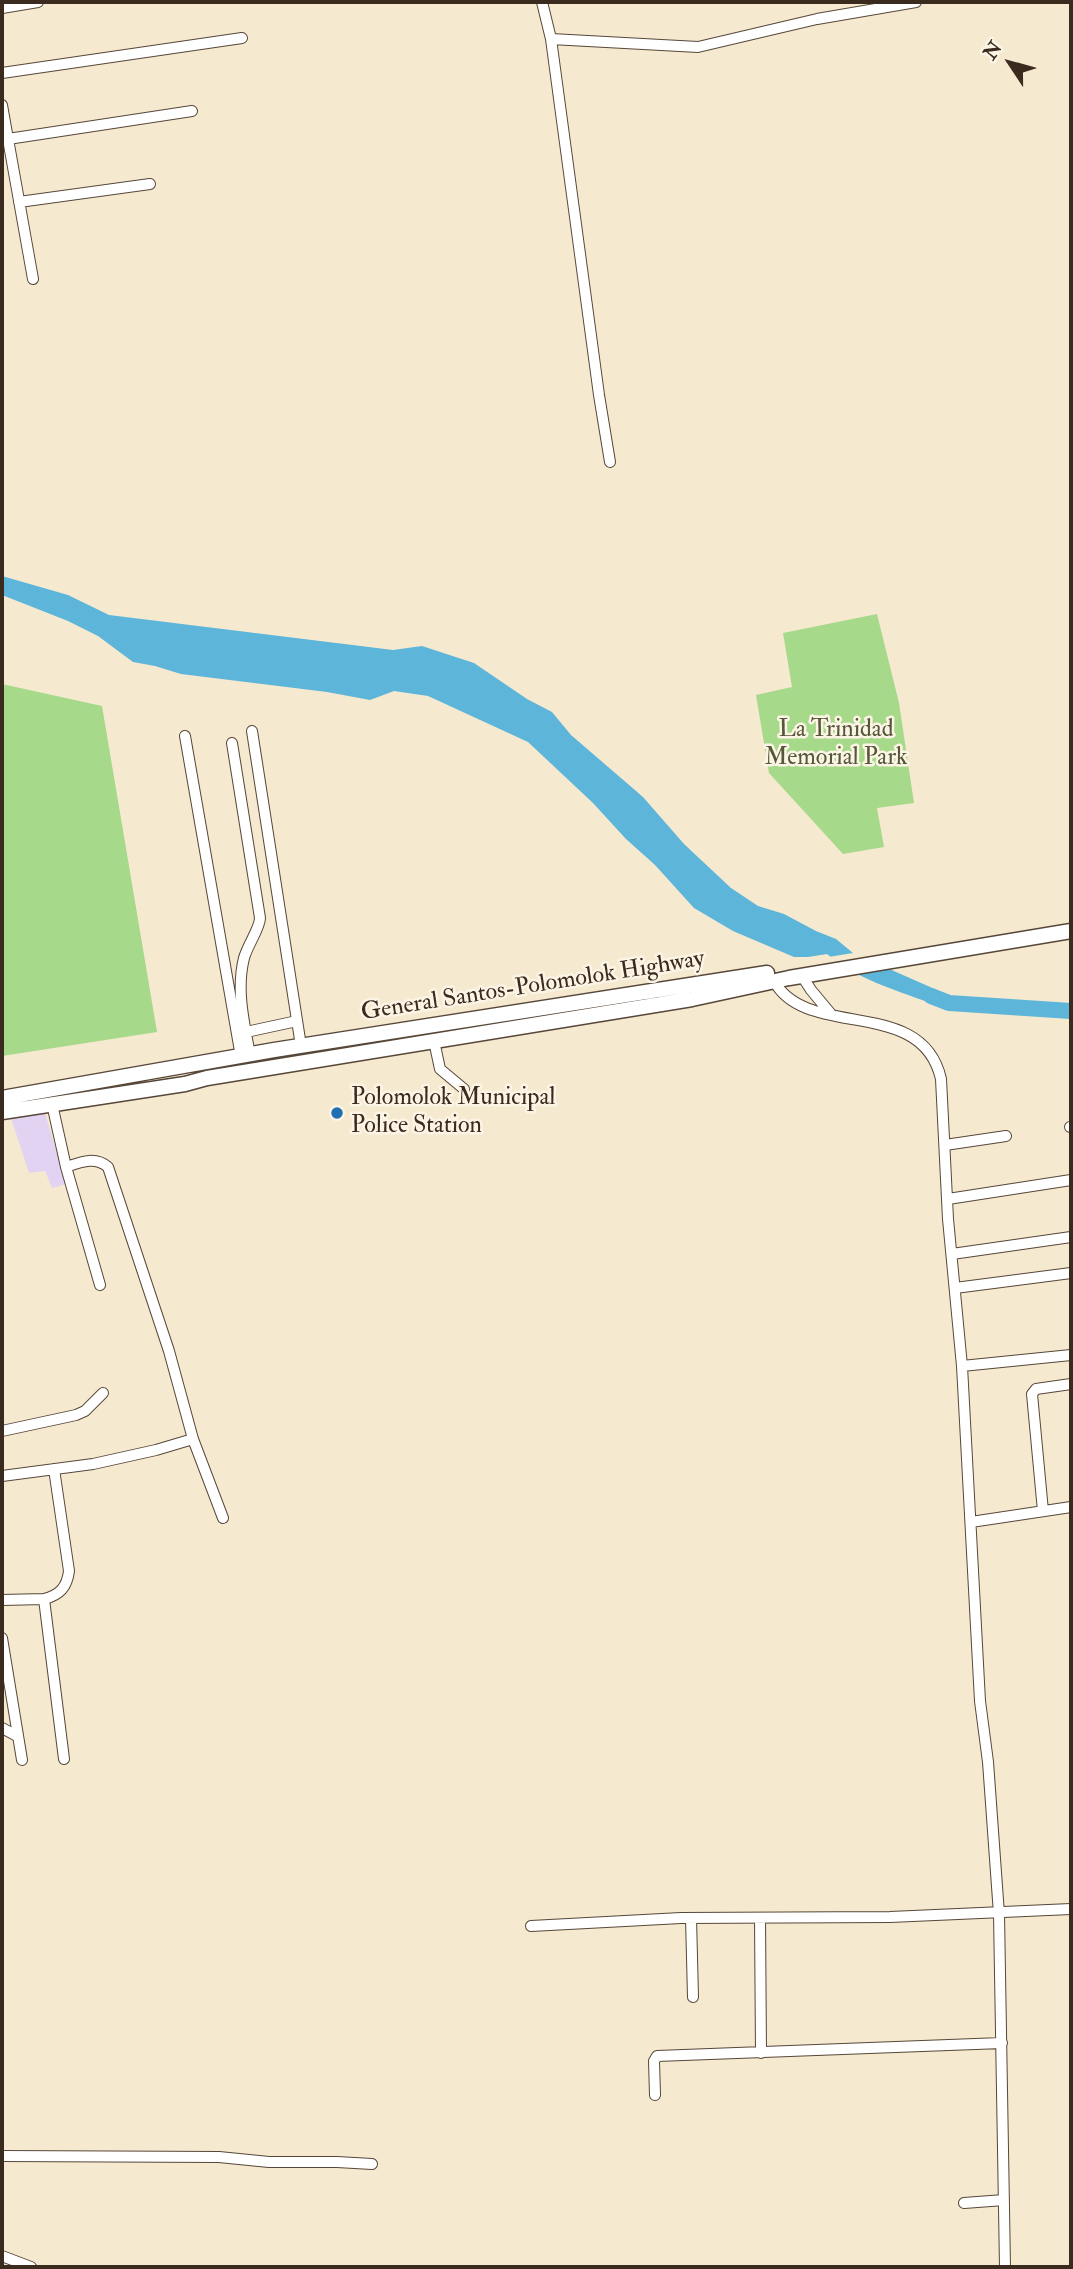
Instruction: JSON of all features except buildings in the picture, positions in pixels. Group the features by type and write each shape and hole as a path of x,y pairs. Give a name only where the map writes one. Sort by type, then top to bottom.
{"highway":[{"path":"2,1112 692,999 802,976 826,968 1071,923"},
{"path":"893,956 1071,931"},
{"name":"General Santos-Polomolok Highway","path":"2,1098 300,1046 826,968"}],"street":[{"path":"2,8 38,2"},
{"path":"542,2 551,39 610,462"},
{"path":"551,39 698,47 874,5 916,2"},
{"path":"2,73 242,38"},
{"path":"2,105 33,279"},
{"path":"8,139 192,111"},
{"path":"19,202 150,184"},
{"path":"252,731 300,1046"},
{"path":"185,736 246,1056"},
{"path":"232,743 260,918 260,924 247,948 240,982 246,1056"},
{"path":"802,976 810,990 832,1014"},
{"path":"774,981 796,1004 890,1026 912,1037 928,1051 941,1079 962,1366 980,1702 988,1762 999,1914 1005,2267"},
{"path":"246,1032 297,1021"},
{"path":"434,1041 440,1069 464,1089"},
{"path":"52,1104 66,1167 100,1285"},
{"path":"945,1145 1006,1136"},
{"path":"66,1167 93,1160 103,1162 108,1167 169,1351 193,1439 223,1518"},
{"path":"948,1199 1071,1180"},
{"path":"953,1254 1071,1237"},
{"path":"955,1288 1071,1273"},
{"path":"962,1366 1071,1355"},
{"path":"1043,1511 1032,1394 1036,1389 1071,1384"},
{"path":"2,1431 76,1415 85,1411 103,1393"},
{"path":"2,1476 125,1458 193,1439"},
{"path":"2,1600 53,1597 67,1585 69,1571 54,1469"},
{"path":"971,1522 1071,1507"},
{"path":"44,1599 64,1759"},
{"path":"2,1638 5,1676 22,1760"},
{"path":"2,1728 18,1736"},
{"path":"531,1926 691,1919 999,1914 1071,1909"},
{"path":"760,1918 761,2053"},
{"path":"691,1919 693,1997"},
{"path":"655,2095 654,2061 657,2056 1002,2043"},
{"path":"2,2155 219,2157 269,2162 372,2164"},
{"path":"964,2203 1004,2200"},
{"path":"2,2256 30,2267"}],"shaded area":[{"path":"45,1113 66,1184 52,1188 45,1171 29,1173 11,1118"}],"green space":[{"name":"La Trinidad Memorial Park","path":"877,614 899,703 914,803 877,808 884,847 843,854 769,773 756,695 792,687 783,633"},
{"path":"2,684 102,706 157,1032 2,1056"}],"water":[{"path":"2,576 68,595 109,615 393,650 422,646 474,663 527,699 552,712 571,735 643,797 684,844 731,888 758,906 784,914 836,939 853,953 946,994 949,1003 938,1006 880,985 827,954 794,957 733,931 694,908 593,803 528,742 428,696 394,691 370,700 181,674 133,662 98,636 2,595"}],"pier":[{"path":"859,952 896,968 853,975 826,957"}],"waterway":[{"path":"931,996 949,1003 1071,1011"}],"place":[{"name":"Polomolok Municipal Police Station","path":"337,1113"}]}
